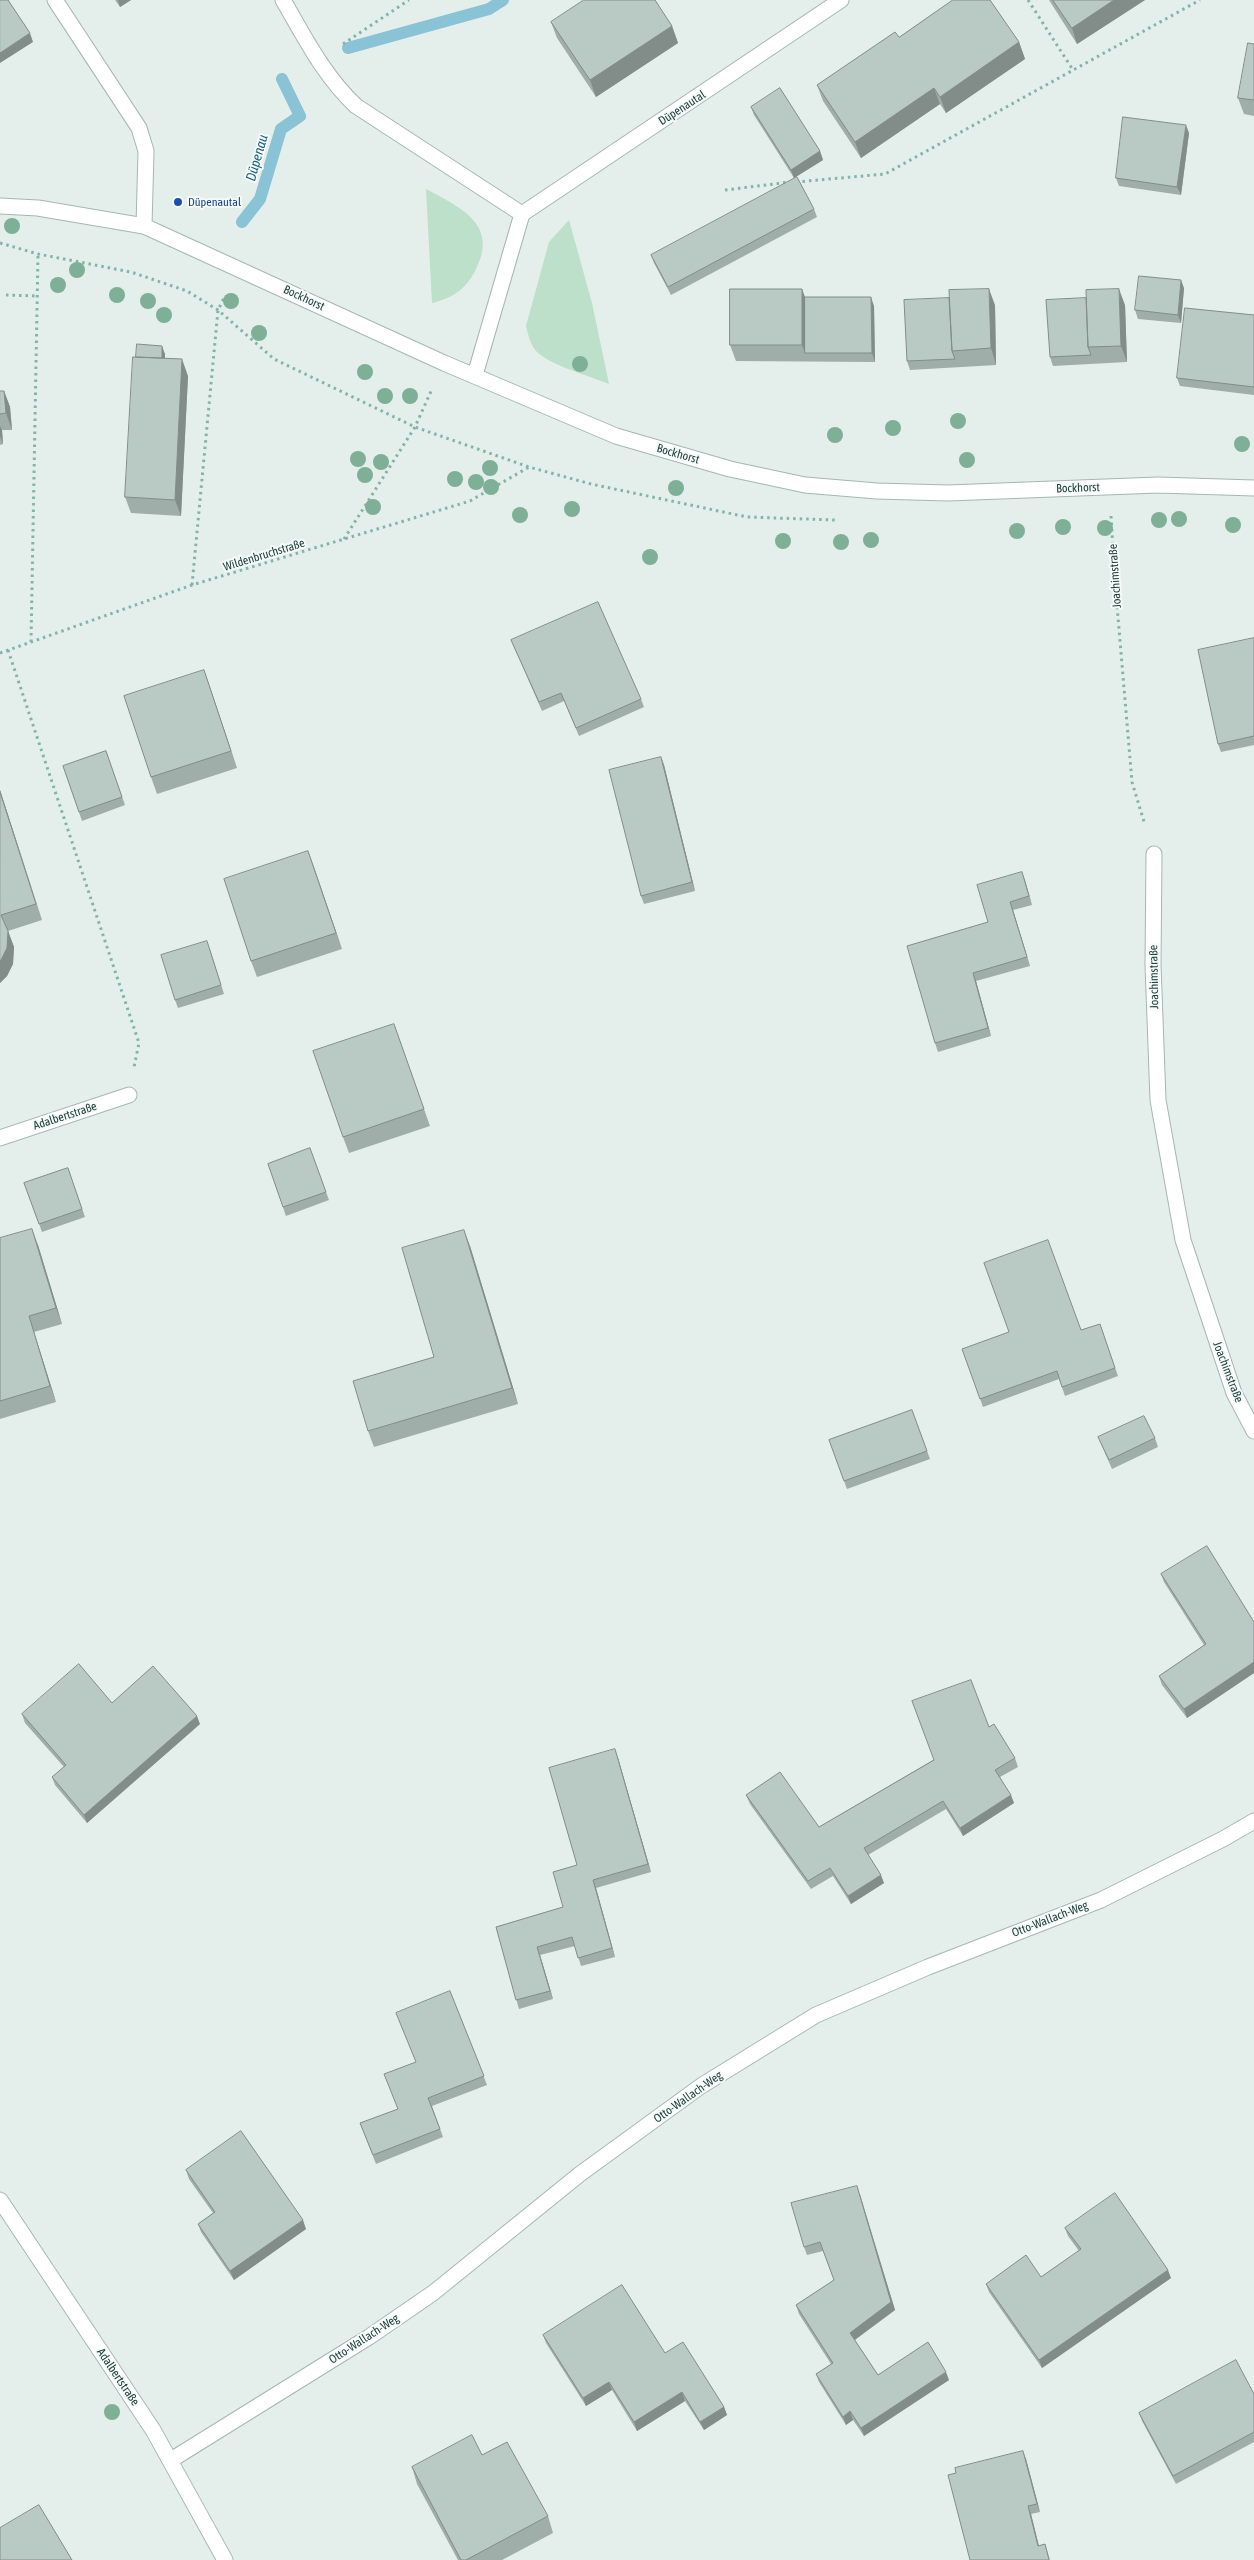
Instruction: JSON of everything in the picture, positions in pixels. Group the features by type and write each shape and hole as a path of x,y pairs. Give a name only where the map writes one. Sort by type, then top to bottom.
{"street":[{"path":"55,0 139,128 146,151 144,226"},
{"path":"283,0 320,64 336,87 356,106 522,214 475,375"},
{"name":"Düpenautal","path":"522,214 841,0"},
{"name":"Bockhorst","path":"0,206 38,208 144,226 444,363 616,436 730,469 805,485 877,491 948,493 1158,485 1254,488"},
{"name":"Joachimstraße","path":"1154,854 1153,965 1158,1100 1182,1240 1234,1393 1254,1431"},
{"name":"Adalbertstraße","path":"0,1138 129,1095"},
{"name":"Otto-Wallach-Weg","path":"171,2460 377,2332 434,2293 573,2179 701,2086 816,2016 928,1967 1100,1900 1223,1840 1254,1821"},
{"name":"Adalbertstraße","path":"0,2200 171,2460 225,2560"}],"path":[{"path":"337,47 409,0"},
{"path":"1028,0 1073,70"},
{"path":"725,190 885,174 1200,0"},
{"path":"31,642 38,254"},
{"path":"192,585 218,310 239,268"},
{"path":"6,295 38,296"},
{"path":"344,540 415,427 444,363"},
{"name":"Wildenbruchstraße","path":"0,653 192,585 470,502 529,467"},
{"name":"Joachimstraße","path":"1111,511 1132,782 1154,854"},
{"path":"8,650 139,1043 129,1095"}],"green space":[{"path":"426,189 465,212 480,231 483,243 481,257 474,273 462,289 445,299 432,303"},
{"path":"569,220 592,303 609,384 550,361 542,356 532,345 526,326 549,242"}],"building":[{"path":"0,0 8,0 30,33 0,53"},
{"path":"584,0 655,0 672,26 590,80 551,22"},
{"path":"953,0 990,0 1019,42 940,97 934,88 855,142 817,85 895,32 899,37"},
{"path":"1053,0 1114,0 1072,28"},
{"path":"1248,43 1254,44 1254,100 1238,98"},
{"path":"780,88 820,151 791,170 751,107"},
{"path":"1123,117 1186,125 1177,187 1116,178"},
{"path":"797,177 814,209 668,287 651,255"},
{"path":"1139,276 1181,280 1178,315 1135,310"},
{"path":"730,289 802,289 802,345 730,345"},
{"path":"989,289 991,348 952,351 949,290"},
{"path":"1119,289 1121,346 1088,347 1086,290"},
{"path":"805,297 871,297 872,353 805,353"},
{"path":"949,298 952,351 955,359 907,361 904,300"},
{"path":"1086,298 1088,347 1091,355 1050,357 1046,300"},
{"path":"1185,308 1254,315 1254,387 1177,378"},
{"path":"137,344 162,346 162,358 136,357"},
{"path":"133,357 182,359 175,500 125,497"},
{"path":"0,391 4,391 6,413 0,414"},
{"path":"598,602 641,699 576,728 561,693 539,702 511,640"},
{"path":"1254,638 1254,736 1218,744 1198,650"},
{"path":"204,670 231,751 151,777 124,696"},
{"path":"106,751 122,797 79,812 63,766"},
{"path":"661,757 692,882 641,896 609,770"},
{"path":"0,792 36,904 1,915 8,931 7,948 0,961"},
{"path":"308,851 336,933 251,961 224,879"},
{"path":"1022,872 1029,896 1010,902 1027,957 973,973 988,1028 935,1043 907,946 988,922 977,885"},
{"path":"207,941 221,985 175,1000 161,955"},
{"path":"394,1024 424,1109 343,1137 313,1051"},
{"path":"310,1148 326,1192 283,1207 268,1164"},
{"path":"68,1168 82,1209 39,1224 24,1183"},
{"path":"32,1229 56,1308 29,1316 50,1386 0,1401 0,1238"},
{"path":"464,1230 512,1388 368,1431 353,1381 434,1357 402,1248"},
{"path":"1048,1240 1081,1330 1100,1324 1115,1368 1062,1387 1057,1371 980,1399 962,1349 1009,1332 984,1263"},
{"path":"912,1410 927,1451 844,1481 829,1440"},
{"path":"1144,1416 1155,1438 1109,1460 1098,1437"},
{"path":"1207,1546 1254,1622 1254,1662 1184,1709 1159,1676 1206,1644 1161,1574"},
{"path":"79,1664 112,1703 153,1666 197,1716 84,1815 52,1777 66,1765 22,1714"},
{"path":"971,1680 989,1727 994,1724 1015,1758 995,1770 1011,1795 960,1828 943,1801 864,1848 881,1875 848,1896 830,1868 808,1881 746,1795 780,1772 819,1827 934,1760 912,1701"},
{"path":"615,1749 648,1864 593,1880 612,1948 578,1958 572,1937 537,1947 550,1991 516,2000 496,1927 563,1907 553,1872 577,1865 549,1768"},
{"path":"450,1991 484,2076 428,2098 440,2129 373,2155 360,2123 398,2109 384,2074 416,2062 396,2013"},
{"path":"241,2131 303,2220 230,2271 198,2224 215,2212 186,2170"},
{"path":"857,2186 891,2302 850,2333 878,2375 928,2342 946,2372 861,2428 850,2411 843,2417 816,2374 833,2363 796,2305 834,2280 820,2242 804,2247 791,2203"},
{"path":"1115,2193 1168,2270 1039,2360 986,2284 1026,2255 1041,2277 1081,2249 1065,2228"},
{"path":"622,2285 665,2353 683,2342 724,2407 700,2422 682,2392 634,2422 609,2382 583,2398 543,2335"},
{"path":"1236,2360 1254,2394 1254,2432 1173,2476 1139,2413"},
{"path":"472,2435 482,2455 507,2442 548,2516 466,2560 461,2560 412,2467"},
{"path":"1023,2451 1037,2504 1028,2506 1038,2546 1045,2544 1049,2560 970,2560 948,2475 956,2473 955,2468"},
{"path":"39,2505 72,2560 0,2560 0,2528"}],"waterway":[{"name":"Düpenau","path":"348,48 489,9 503,0"},
{"name":"Düpenau","path":"242,222 260,199 281,129 300,116 282,79"}],"place":[{"name":"Düpenautal","path":"178,202"}]}
